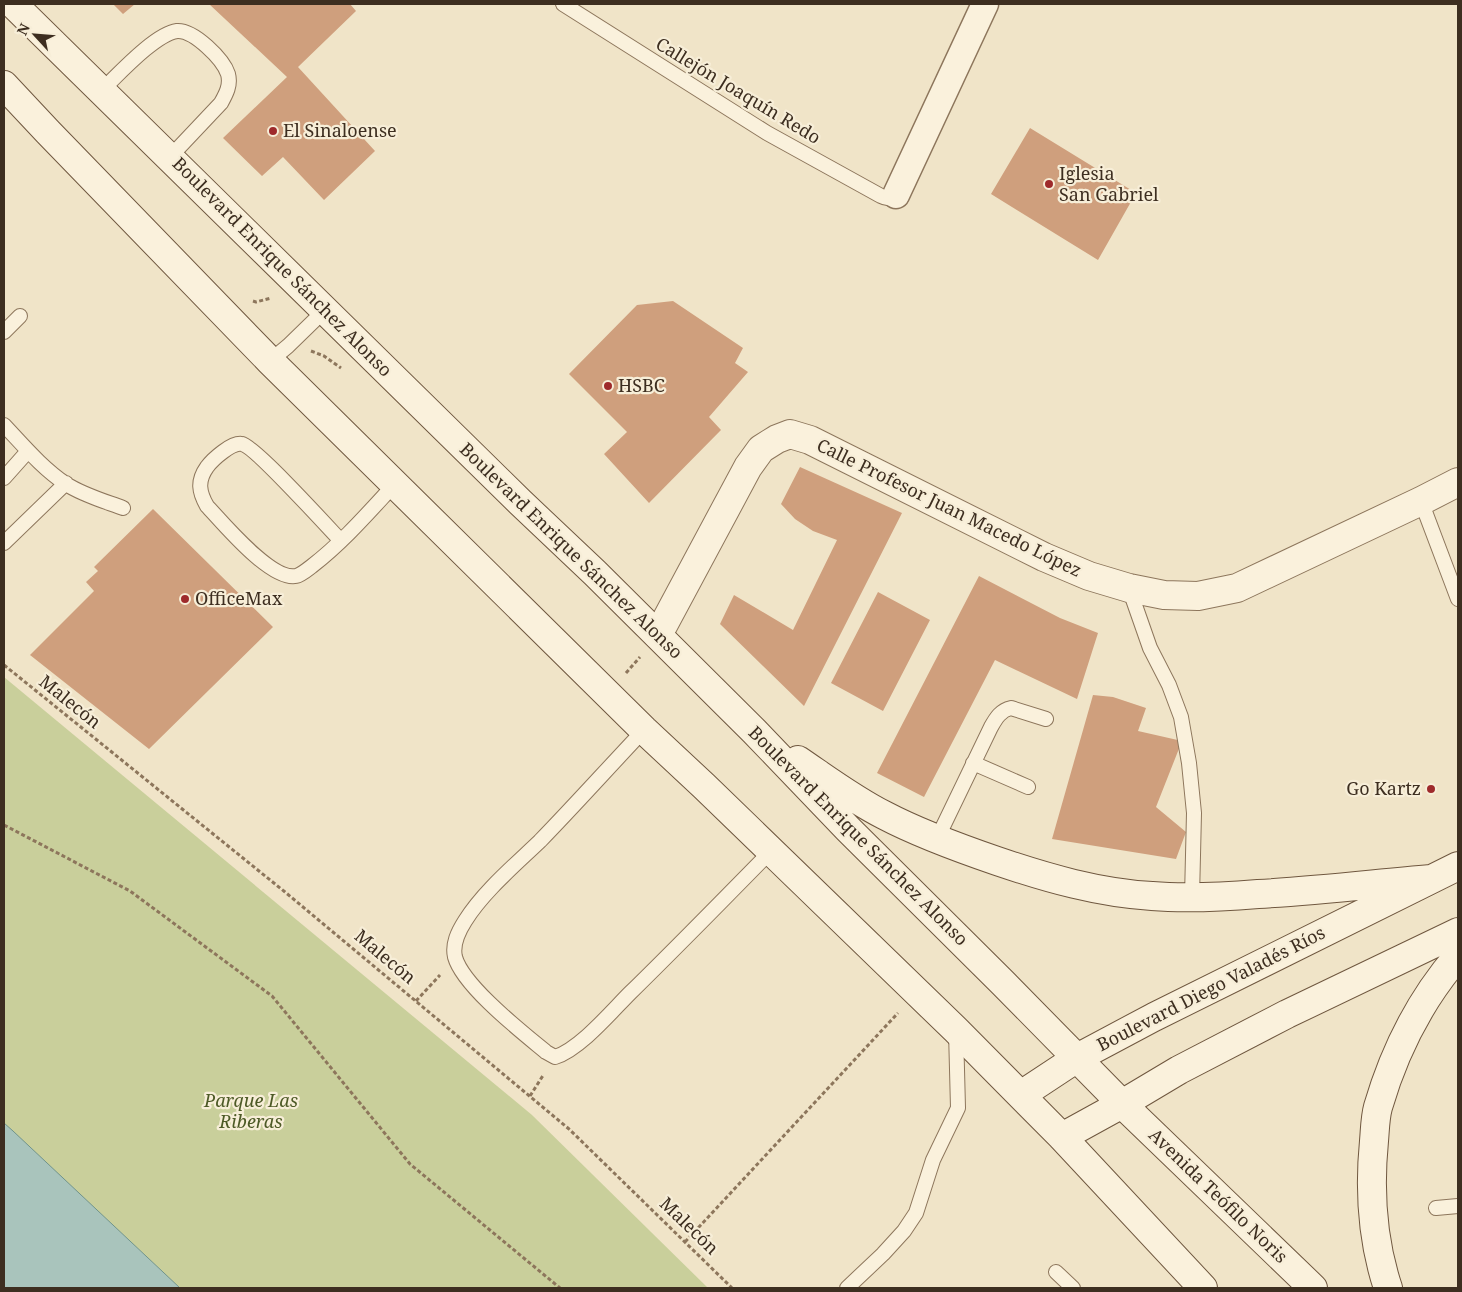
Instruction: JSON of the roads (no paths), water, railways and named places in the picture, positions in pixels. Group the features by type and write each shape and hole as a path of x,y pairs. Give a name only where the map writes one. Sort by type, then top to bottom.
{"main road":[{"name":"Boulevard Enrique Sánchez Alonso","path":"13,4 520,502 595,572 1122,1104"},
{"path":"4,85 270,361 644,730 917,992 1021,1095 1203,1288"},
{"name":"Calle Profesor Juan Macedo López","path":"658,635 748,467 761,449 777,439 790,434 810,440 1044,557 1089,576 1164,596 1198,596 1237,588 1458,482"},
{"path":"754,731 842,790 884,815 974,854 1033,873 1091,888 1151,896 1214,897 1431,879"},
{"name":"Boulevard Diego Valadés Ríos","path":"1021,1095 1077,1058 1154,1016 1458,866"},
{"path":"1062,1137 1179,1070 1279,1018 1458,932"},
{"path":"1388,1288 1382,1272 1372,1222 1371,1168 1378,1109 1399,1048 1422,1004 1458,956"},
{"name":"Avenida Teófilo Noris","path":"1122,1104 1313,1288"}],"street":[{"path":"896,195 985,4"}],"lane":[{"name":"Callejón Joaquín Redo","path":"563,4 767,133 887,199 896,195"},
{"path":"102,90 126,66 165,35 177,31 186,32 207,46 222,63 228,74 229,84 227,93 221,103 170,157"},
{"path":"270,361 325,310"},
{"path":"4,332 20,316"},
{"path":"4,425 28,451 66,484 123,508"},
{"path":"341,541 260,458 243,444 236,444 223,452 208,466 201,478 201,495 207,506 262,562 286,575 296,576 322,558 341,541 394,484"},
{"path":"4,478 28,451"},
{"path":"4,544 66,484"},
{"path":"1421,501 1457,592"},
{"path":"1129,588 1150,648 1182,717 1194,812 1192,897"},
{"path":"936,839 996,719 1006,709 1011,708 1046,720"},
{"path":"644,730 568,812 480,901 458,933 454,947 455,958 466,976 491,1005 546,1052 554,1056 561,1055 590,1033 771,851"},
{"path":"974,763 1028,787"},
{"path":"847,1288 904,1232 916,1213 933,1160 958,1108 956,1030"},
{"path":"1436,1208 1458,1206"},
{"path":"1056,1272 1073,1288"}],"water":[{"path":"4,1123 13,1131 180,1288 4,1288"}],"place":[{"name":"El Sinaloense","path":"273,131"},
{"name":"Iglesia San Gabriel","path":"1049,184"},
{"name":"HSBC","path":"608,386"},
{"name":"OfficeMax","path":"185,599"},
{"name":"Go Kartz","path":"1431,789"}],"park label":[{"name":"Parque Las Riberas","path":"251,1111"}]}
